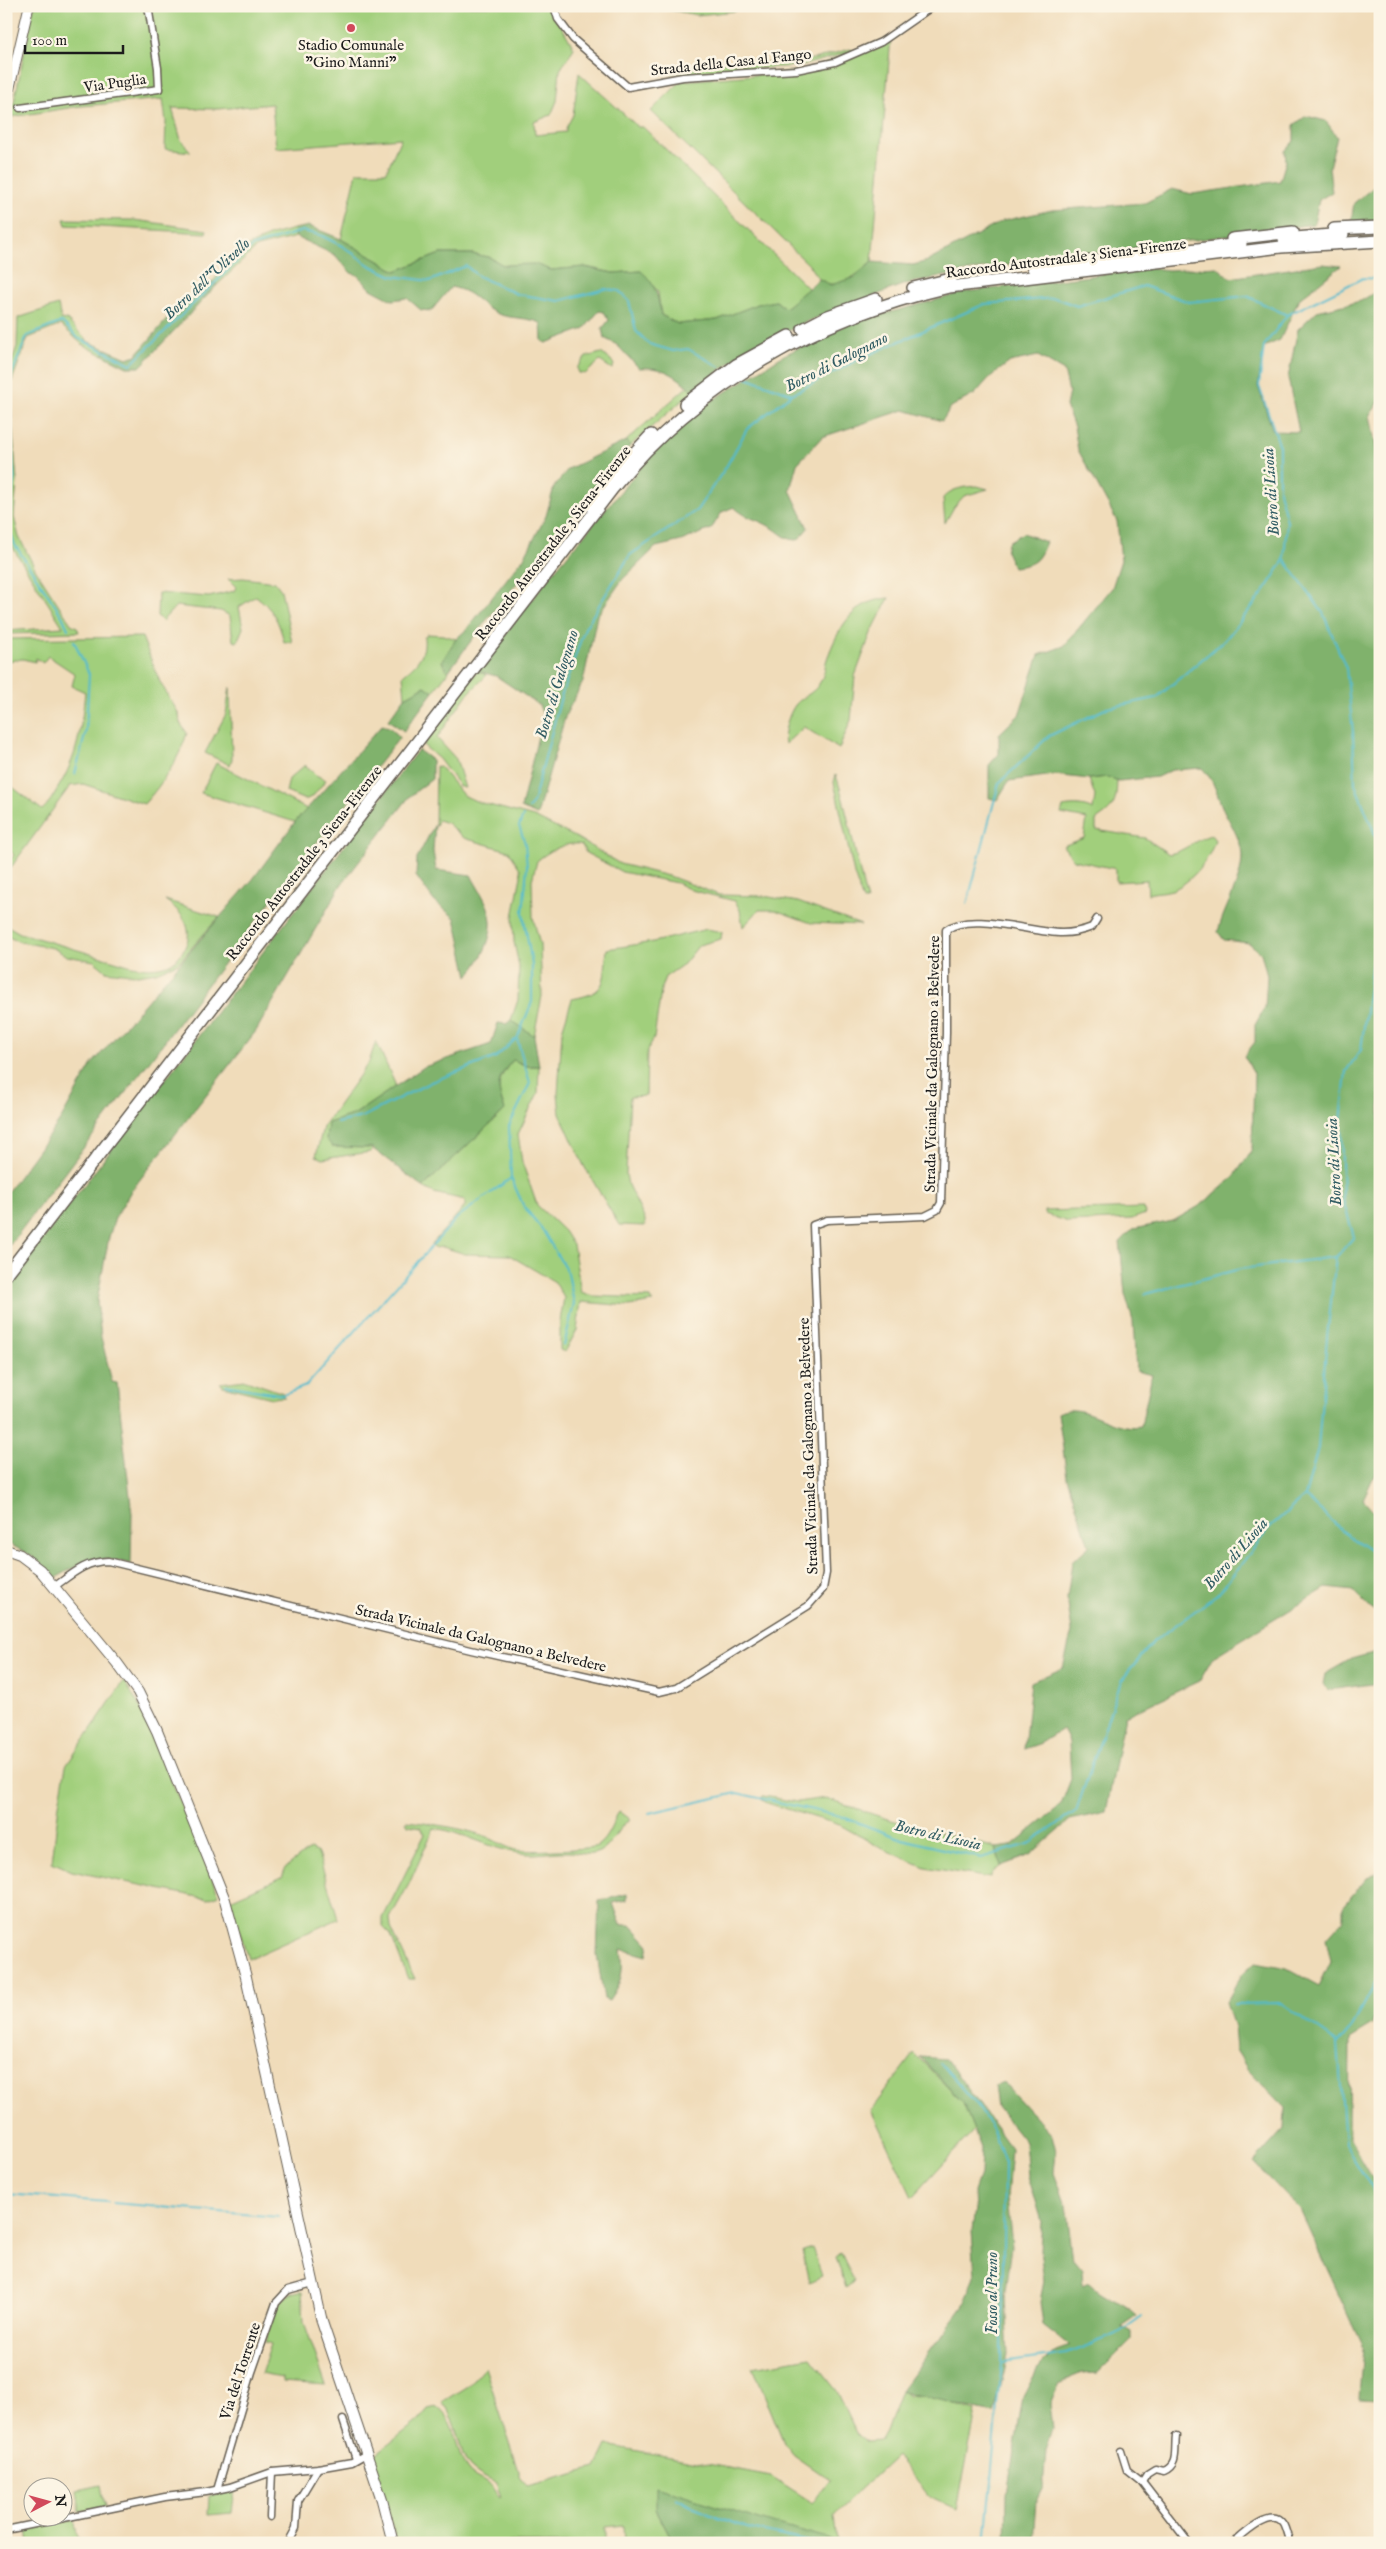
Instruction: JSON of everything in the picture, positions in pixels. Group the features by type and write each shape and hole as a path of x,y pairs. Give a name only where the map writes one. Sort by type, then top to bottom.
{"highway":[{"path":"1198,248 1213,241 1322,229 1380,227"},
{"name":"Raccordo Autostradale 3 Siena-Firenze","path":"6,1263 608,481 640,446 683,406 736,365 758,351 828,316 890,294 934,282 977,275 1316,235 1380,233"},
{"name":"Raccordo Autostradale 3 Siena-Firenze","path":"6,1275 613,488 674,424 733,378 766,357 816,331 875,307 924,293 976,282 1282,247 1380,241"},
{"path":"1161,261 1181,264 1322,248 1380,248"}],"main road":[{"path":"6,104 29,6"},
{"path":"6,1550 30,1561 54,1587 117,1663 146,1706 225,1900 246,1977 313,2283 328,2341 366,2454 393,2543"}],"street":[{"name":"Via Puglia","path":"20,108 159,89 158,68 148,6"},
{"name":"Strada della Casa al Fango","path":"554,6 558,19 573,39 628,87 683,77 796,70 835,62 880,42 933,6"},
{"name":"Strada Vicinale da Galognano a Belvedere","path":"54,1587 84,1565 95,1561 108,1561 453,1646 660,1692 676,1688 808,1606 823,1589 826,1573 813,1225 827,1220 925,1216 937,1210 941,1203 946,1033 946,930 956,925 986,923 1064,933 1092,927 1097,919"},
{"name":"Via del Torrente","path":"217,2490 252,2372 276,2303 288,2290 313,2283"},
{"path":"343,2420 356,2459"},
{"path":"1142,2482 1147,2474 1155,2468 1164,2471 1171,2468 1176,2460 1176,2436"},
{"path":"1122,2451 1127,2470 1142,2482 1189,2543"},
{"path":"6,2530 165,2497 217,2490 272,2472 318,2468 352,2462 366,2454"},
{"path":"288,2543 296,2528 298,2500 318,2468"},
{"path":"270,2517 272,2472"},
{"path":"1234,2543 1268,2519 1277,2519 1283,2523 1290,2543"}],"green space":[{"path":"34,6 550,6 574,48 560,70 557,101 551,115 534,122 535,135 566,132 566,128 573,115 579,73 638,127 643,127 809,289 785,308 776,301 758,304 717,320 678,324 661,315 658,292 641,271 613,273 586,267 551,270 536,265 503,265 489,257 472,254 440,254 396,271 341,239 357,172 386,172 401,138 276,148 272,104 218,109 172,108 181,140 191,152 165,149 166,122 163,99 81,106 11,117"},
{"path":"630,6 739,7 736,11 697,15 655,7"},
{"path":"891,37 872,262 849,279 829,284 818,278 809,265 651,111 681,81 804,71"},
{"path":"850,49 854,51 801,66 661,74 678,66 696,66 729,61 738,64 814,59"},
{"path":"1306,116 1326,121 1337,137 1329,167 1332,192 1319,200 1314,224 980,269 905,284 803,323 731,362 693,391 681,380 662,370 639,368 617,345 604,338 602,329 609,320 604,312 599,311 584,329 546,343 542,341 541,323 498,314 459,289 451,287 431,311 421,310 407,298 392,300 371,289 357,275 351,273 335,255 296,237 294,229 309,226 341,239 396,271 440,254 472,254 489,257 503,265 535,264 551,270 584,267 613,273 641,271 656,291 661,315 678,324 717,320 758,304 776,301 785,308 819,279 831,285 855,277 872,262 913,265 928,261 1003,221 1052,210 1145,203 1172,189 1192,194 1280,181 1286,161 1285,151 1294,141 1294,125"},
{"path":"1380,182 1380,221 1351,222 1354,203"},
{"path":"64,219 134,220 207,230 206,233 66,225"},
{"path":"294,229 296,237 257,247 217,285 212,282 246,247 271,235"},
{"path":"1322,264 1341,266 1299,299 1280,340 1264,347 1258,386 1273,431 1299,432 1288,378 1298,329 1317,311 1361,301 1380,289 1380,401 1370,415 1380,470 1380,485 1373,522 1380,527 1380,1472 1376,1472 1363,1499 1380,1518 1380,1613 1371,1609 1353,1591 1326,1588 1213,1657 1199,1681 1125,1716 1106,1812 1070,1820 1030,1855 1001,1866 996,1848 1011,1846 1061,1805 1071,1779 1069,1742 1063,1729 1041,1743 1024,1749 1031,1682 1063,1668 1072,1631 1067,1598 1072,1562 1089,1546 1067,1478 1058,1413 1077,1410 1119,1425 1141,1426 1152,1375 1136,1371 1133,1321 1125,1294 1120,1242 1133,1229 1173,1221 1201,1205 1233,1178 1252,1150 1254,1073 1244,1056 1255,1042 1255,1025 1265,1007 1267,976 1261,953 1249,943 1224,940 1218,932 1239,877 1242,855 1240,844 1213,783 1202,768 1172,770 1157,777 1119,781 1107,777 1089,779 1054,775 1009,781 997,800 989,798 989,765 999,754 999,734 1019,715 1039,655 1064,646 1112,588 1121,560 1117,521 1078,450 1074,427 1066,406 1069,392 1064,371 1038,356 1010,362 990,377 975,394 951,407 942,421 904,410 822,437 797,464 790,490 808,528 798,540 786,537 769,526 743,514 734,507 722,512 711,529 681,541 656,547 622,580 597,616 583,682 566,714 537,815 521,808 543,715 539,705 496,676 477,671 550,576 652,454 705,405 784,355 850,323 966,292 1151,268 1169,270 1217,267 1230,278"},
{"path":"212,282 217,285 140,367 127,367 103,355 106,349 127,358 136,355 180,306"},
{"path":"58,305 61,319 67,320 89,342 106,349 103,355 83,345 61,325 28,338 7,394 11,410 17,481 14,517 19,537 36,570 71,624 77,627 79,632 6,634 6,631 63,627 6,537 6,509 10,488 6,379 17,346 18,318"},
{"path":"601,353 611,360 614,365 612,369 600,361 585,374 579,373 577,368 586,357"},
{"path":"688,386 693,391 630,446 626,441"},
{"path":"626,441 630,446 485,622 448,672 442,661 456,639 467,629 525,556 546,516 554,487 568,469"},
{"path":"977,486 988,489 964,496 954,507 945,523 943,498 954,490"},
{"path":"1023,533 1046,542 1038,558 1026,565 1013,567 1006,551 1008,542"},
{"path":"243,578 275,582 281,590 292,642 284,642 274,616 256,596 239,607 243,628 237,642 233,641 230,616 221,611 176,606 162,621 157,616 158,593 209,597 234,591 236,587 228,579"},
{"path":"889,598 871,633 855,676 851,720 839,749 804,727 785,744 785,729 791,712 796,704 814,690 821,681 827,659 842,627 856,610 876,600"},
{"path":"427,634 444,635 456,639 442,661 448,672 433,692 425,686 405,697 403,675 419,659 423,650 424,638"},
{"path":"142,637 160,682 179,714 180,723 187,733 175,761 164,779 144,804 83,784 70,786 12,866 6,870 6,864 14,855 6,847 6,782 42,810 47,805 65,776 78,742 85,692 72,686 75,674 48,656 43,663 36,658 35,662 23,659 6,661 6,639"},
{"path":"477,671 487,675 466,696 437,738 456,759 465,788 460,787 439,759 423,745"},
{"path":"425,686 433,692 404,731 388,720 405,697"},
{"path":"230,687 232,759 230,765 205,753 226,714"},
{"path":"382,725 389,727 400,737 274,897 6,1250 6,1194 61,1119 92,1064 253,879 295,822"},
{"path":"418,750 432,760 432,779 410,796 341,885 256,1031 131,1191 115,1218 109,1237 97,1301 101,1337 112,1382 117,1383 132,1514 131,1564 98,1559 74,1567 54,1579 33,1557 6,1543 6,1287"},
{"path":"216,763 307,809 295,822 201,793"},
{"path":"305,765 316,775 326,780 313,796 305,800 286,792 289,779"},
{"path":"436,766 440,767 463,795 478,802 534,817 577,838 620,864 672,877 719,895 763,896 798,902 861,925 811,923 775,910 759,910 743,927 740,910 735,901 691,890 677,883 622,872 586,853 582,845 564,845 537,861 532,880 533,917 540,945 542,996 534,1036 511,1020 518,1000 519,966 514,942 513,917 521,876 520,869 509,851 464,838 447,823 438,820 436,826"},
{"path":"836,775 867,901 863,901 854,874 834,782"},
{"path":"1107,777 1117,780 1114,804 1108,812 1096,820 1096,830 1145,838 1169,854 1211,835 1215,840 1209,855 1199,870 1179,887 1148,894 1147,880 1116,882 1116,869 1074,860 1063,846 1084,838 1087,819 1061,814 1063,807 1078,806 1093,810 1095,796 1089,779"},
{"path":"435,824 433,851 436,870 471,875 489,910 491,931 489,940 478,963 468,976 455,918 434,901 416,876 417,858"},
{"path":"165,900 219,917 178,963 156,972 138,975 106,971 94,961 67,956 53,948 20,942 6,936 6,925 20,933 132,966 150,968 163,966 170,964 179,956 187,942 188,934 185,921 181,915"},
{"path":"707,929 722,932 721,939 699,945 684,964 665,977 662,985 654,1038 647,1051 646,1096 630,1097 626,1174 628,1185 645,1220 645,1226 619,1225 584,1166 560,1114 558,1094 562,1031 572,999 593,993 602,984 607,949 653,942"},
{"path":"511,1020 534,1036 539,1066 527,1066 513,1060 503,1073 499,1084 505,1110 423,1187 372,1148 333,1147 326,1139 328,1123 355,1114 424,1067 491,1044 498,1023 506,1024"},
{"path":"376,1041 396,1086 355,1114 329,1123 333,1147 372,1148 371,1152 322,1159 316,1156 323,1127 369,1062"},
{"path":"513,1060 527,1066 539,1066 538,1093 518,1134 522,1162 537,1205 564,1231 573,1245 581,1292 593,1296 650,1298 653,1302 629,1306 581,1302 577,1330 565,1352 560,1350 560,1321 564,1298 555,1282 509,1255 465,1254 443,1247 434,1248 431,1245 465,1206 465,1200 434,1193 423,1187 505,1110 499,1089 501,1078"},
{"path":"1144,1208 1145,1214 1132,1219 1068,1222 1045,1214 1045,1211"},
{"path":"246,1380 283,1393 285,1397 272,1398 223,1386 220,1383"},
{"path":"1380,1651 1380,1683 1328,1690 1323,1684 1325,1674 1351,1659"},
{"path":"124,1681 141,1708 219,1895 208,1899 72,1871 52,1862 66,1766"},
{"path":"763,1796 797,1802 826,1798 884,1818 996,1848 1001,1866 993,1872 990,1878 925,1867 883,1849 840,1825 767,1803 761,1799"},
{"path":"619,1811 630,1819 625,1822 604,1849 591,1854 572,1852 519,1853 434,1828 409,1884 390,1918 391,1928 415,1979 408,1979 391,1935 383,1927 383,1918 425,1834 421,1827 408,1825 406,1821 473,1832 517,1850 558,1850 597,1846 607,1835"},
{"path":"310,1849 318,1853 338,1919 248,1959 230,1900 282,1877 286,1867"},
{"path":"1380,1869 1380,1996 1373,2025 1350,2039 1349,2138 1380,2191 1380,2399 1359,2398 1363,2347 1300,2210 1254,2162 1284,2129 1285,2108 1250,2072 1236,2050 1234,2027 1226,2003 1242,1974 1255,1962 1286,1968 1319,1986 1331,1961 1326,1939 1343,1920 1343,1906 1368,1877"},
{"path":"627,1894 627,1900 613,1903 621,1925 631,1925 649,1945 647,1956 621,1949 621,1976 617,1988 609,2001 604,1999 597,1955 599,1901"},
{"path":"914,2053 963,2103 974,2130 912,2197 871,2110"},
{"path":"920,2057 946,2059 1011,2148 1007,2199 1012,2246 1005,2298 1008,2355 994,2414 935,2399 915,2396 901,2390 963,2307 975,2276 972,2231 975,2210 974,2192 980,2175 981,2148 963,2103"},
{"path":"1003,2082 1052,2135 1056,2151 1054,2173 1066,2205 1073,2259 1082,2270 1083,2286 1090,2283 1137,2315 1121,2326 1131,2332 1131,2340 1098,2373 1082,2374 1058,2384 1050,2403 1053,2428 1046,2451 1043,2487 1037,2499 1034,2543 1006,2543 1007,2494 1023,2397 1039,2366 1053,2352 1070,2346 1043,2325 1040,2301 1044,2281 1040,2249 1042,2221 1028,2176 1025,2142 997,2107 994,2086"},
{"path":"812,2248 822,2276 809,2282 802,2251"},
{"path":"841,2253 854,2281 846,2288 836,2257"},
{"path":"302,2291 304,2322 326,2385 282,2382 282,2378 261,2374 271,2344 265,2342 276,2309 286,2296 293,2292"},
{"path":"810,2357 837,2391 857,2434 867,2442 881,2441 901,2390 909,2396 939,2399 976,2412 957,2509 929,2496 896,2456 838,2510 834,2516 837,2542 656,2509 674,2543 624,2542 623,2525 605,2527 605,2543 397,2543 372,2457 418,2421 428,2409 437,2407 444,2413 452,2428 467,2469 490,2486 498,2497 501,2497 496,2483 476,2472 466,2461 452,2419 442,2402 469,2385 485,2367 519,2471 519,2477 527,2486 596,2468 607,2445 771,2476 813,2503 830,2480 794,2455 784,2443 753,2367"},
{"path":"101,2485 105,2507 80,2511 77,2490"},
{"path":"656,2486 788,2528 836,2541 837,2543 674,2543 656,2509"},
{"path":"235,2489 232,2513 208,2515 209,2496"},
{"path":"72,2520 74,2520 79,2543 29,2543 27,2530 46,2526 72,2526"}],"waterway":[{"name":"Botro dell'Ulivello","path":"6,388 27,336 62,322 78,338 131,364 253,246 302,231 320,235 344,247 369,265 392,276 430,281 466,266 478,276 517,294 559,301 605,289 619,291 629,301 636,331 649,344 673,351 688,349 720,367"},
{"name":"Botro di Lisoia","path":"1380,279 1363,278 1287,315 1264,346 1259,386 1279,444 1279,491 1287,521 1284,559 1323,613 1346,668 1353,732 1355,784 1380,847"},
{"name":"Botro di Galognano","path":"529,808 533,803 561,697 585,628 630,555 697,510 726,467 747,429 792,394 861,358 985,304 1055,298 1077,306 1144,286 1189,302 1247,296 1287,315"},
{"name":"Botro dell'Ulivello","path":"746,377 792,394"},
{"name":"Botro dell'Ulivello","path":"6,402 9,413 14,478 8,526 15,545 62,616 68,629"},
{"path":"967,904 999,783 1049,736 1107,708 1156,698 1225,640 1263,593 1284,560"},
{"name":"Botro dell'Ulivello","path":"74,641 89,674 86,731 75,774"},
{"name":"Botro di Galognano","path":"523,816 519,826 525,843 527,867 523,913 532,965 532,1002 517,1039 530,1083 509,1126 511,1178 524,1207 542,1229 568,1273 574,1303 564,1346"},
{"name":"Botro di Lisoia","path":"649,1813 737,1793 840,1816 902,1839 981,1858 1031,1843 1076,1811 1121,1681 1154,1641 1218,1594 1271,1526 1305,1496 1318,1448 1336,1257 1354,1237 1343,1200 1341,1122 1346,1071 1361,1050 1380,902"},
{"path":"337,1123 362,1117 431,1082 496,1057 516,1039"},
{"path":"226,1385 283,1395 306,1386 458,1217 511,1178"},
{"path":"1145,1294 1240,1269 1335,1257"},
{"path":"1305,1496 1345,1533 1380,1557"},
{"path":"1380,1975 1353,2025 1338,2043 1345,2145 1380,2201"},
{"path":"1235,2004 1281,2003 1338,2043"},
{"name":"Fosso al Pruno","path":"940,2063 970,2097 986,2119 999,2145 1004,2161 1002,2363 985,2543"},
{"path":"6,2194 107,2202"},
{"path":"113,2203 279,2217"},
{"path":"1002,2363 1066,2354 1117,2334 1142,2316"},
{"path":"676,2498 746,2528 815,2543"}],"place":[{"name":"Stadio Comunale \"Gino Manni\"","path":"351,28"}]}
